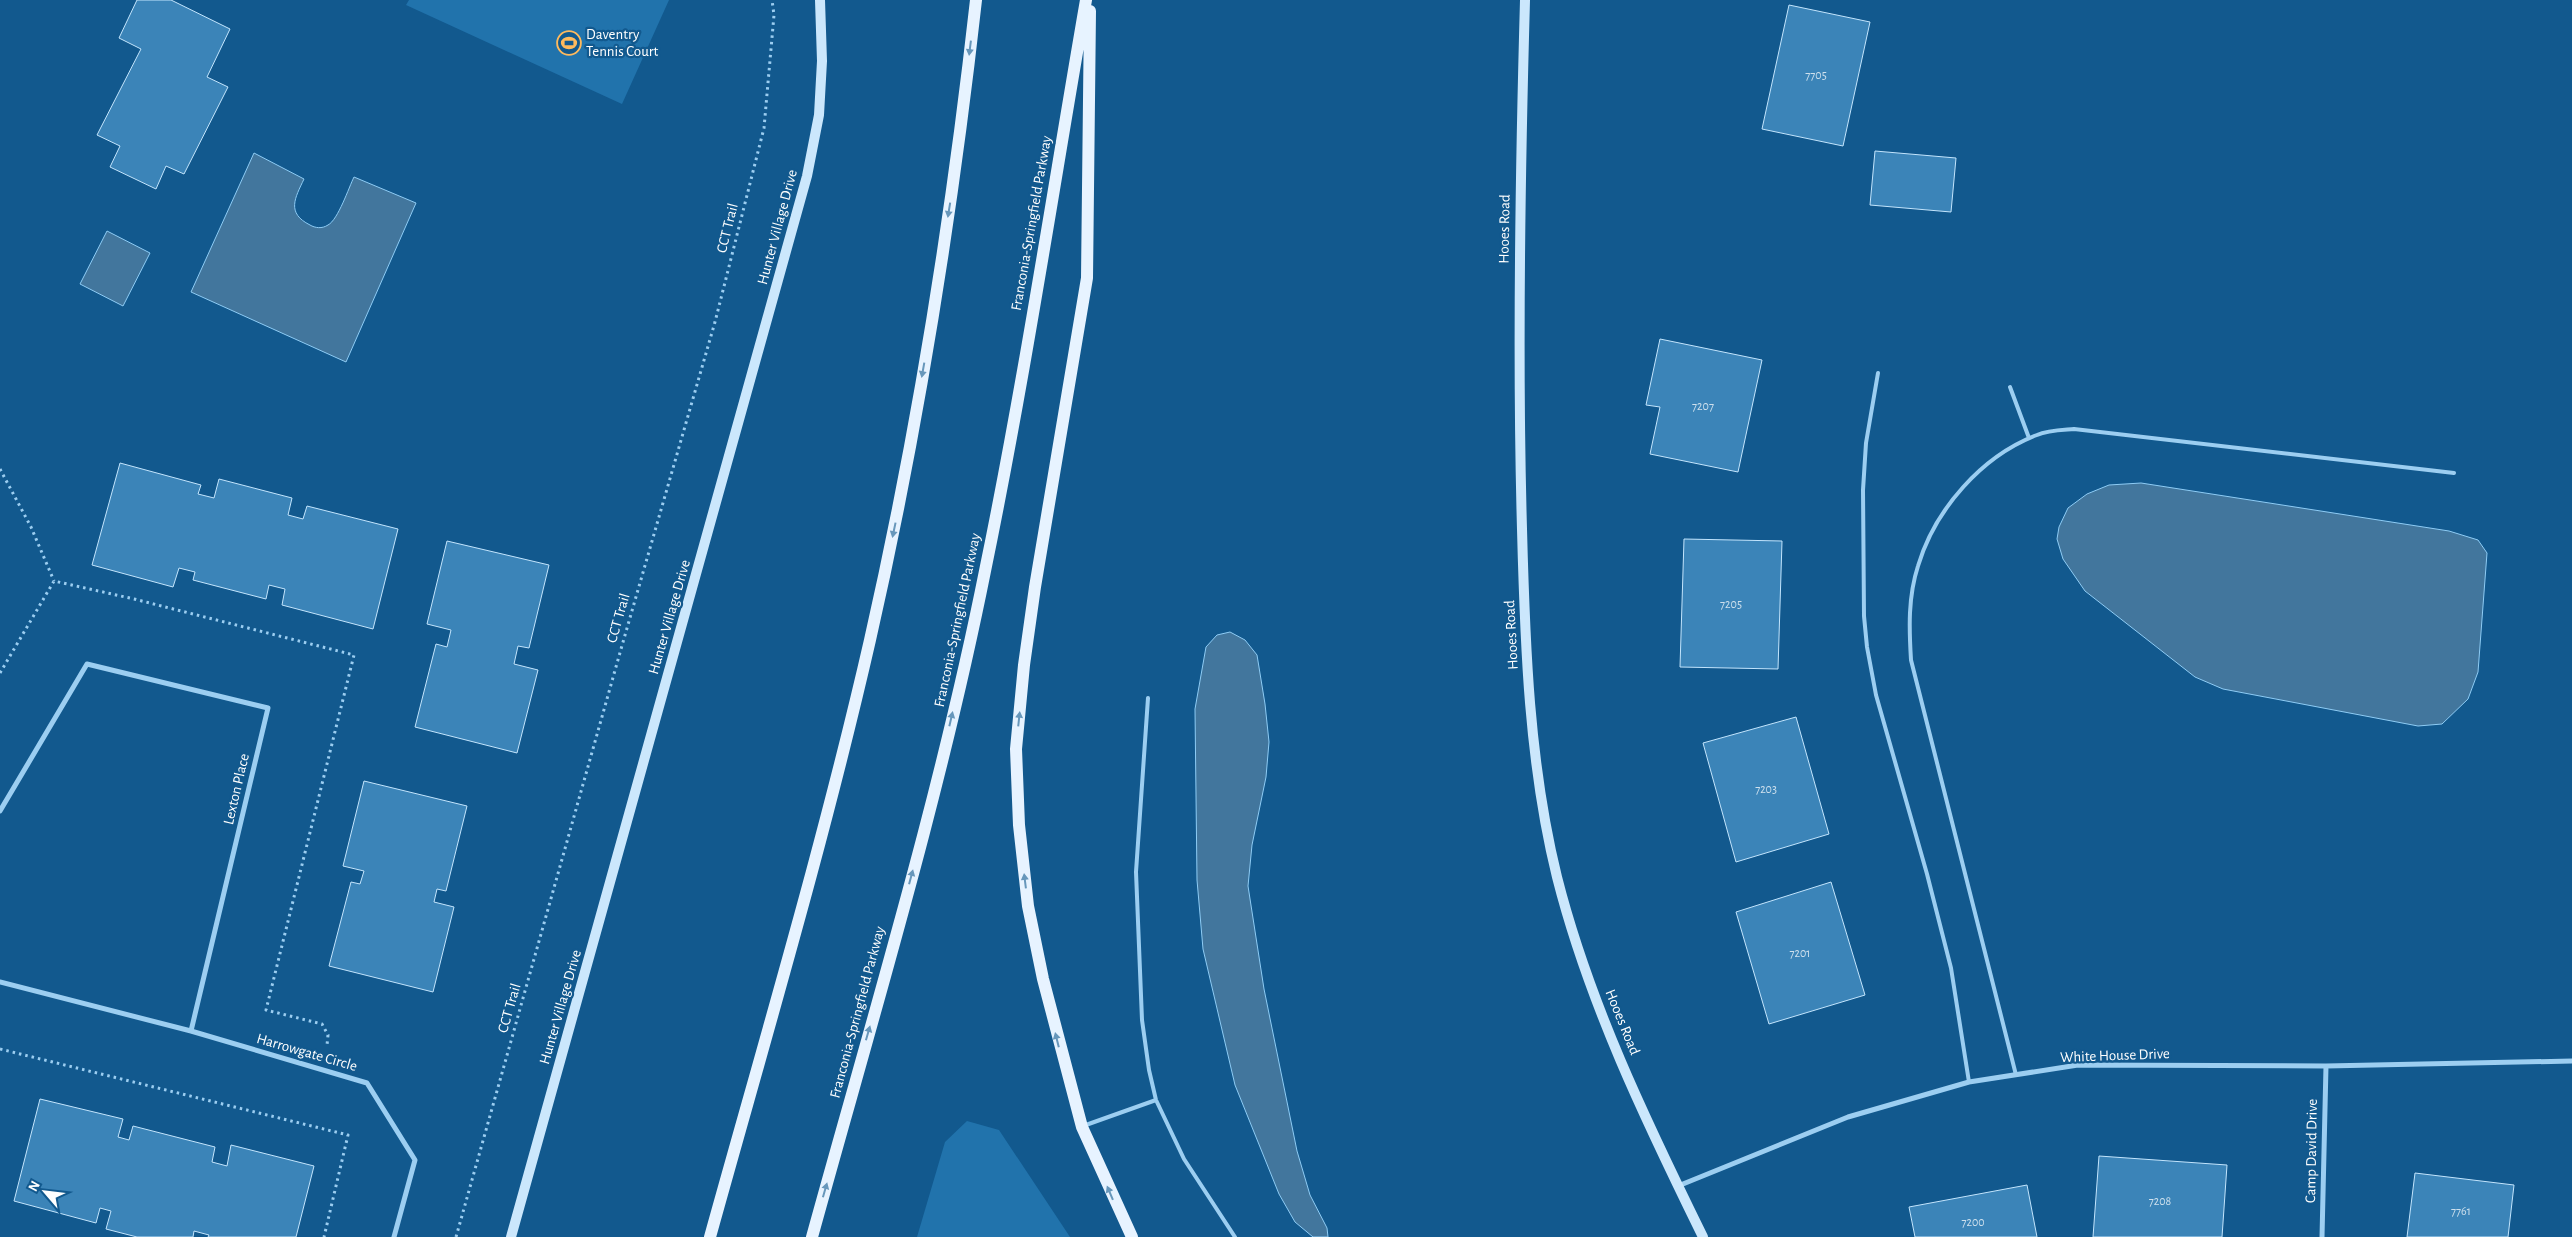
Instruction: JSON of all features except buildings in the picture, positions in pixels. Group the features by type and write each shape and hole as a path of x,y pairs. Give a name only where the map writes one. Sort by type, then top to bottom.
{"main road":[{"path":"710,1237 832,795 872,632 903,485 932,324 956,167 976,0"},
{"name":"Franconia-Springfield Parkway","path":"812,1237 938,772 985,573 1015,413 1086,0"},
{"path":"1091,0 1087,278 1035,587 1024,665 1016,748 1019,825 1028,906 1056,1034 1082,1127 1132,1237"}],"street":[{"name":"Hunter Village Drive","path":"511,1237 807,176 818,115 822,61 820,0"},
{"name":"Hooes Road","path":"1525,0 1518,234 1520,453 1525,655 1541,798 1557,877 1582,961 1645,1117 1703,1237"},
{"name":"Lexton Place","path":"0,811 87,664 268,708 191,1031"},
{"path":"0,982 191,1031"},
{"name":"Harrowgate Circle","path":"191,1031 367,1083 415,1160 394,1237"},
{"name":"White House Drive","path":"1678,1186 1848,1117 1969,1082 2078,1066 2326,1066 2572,1061"},
{"name":"Camp David Drive","path":"2322,1237 2326,1066"}],"lane":[{"path":"1878,373 1866,443 1863,490 1864,616 1866,639 1876,695 1928,874 1951,968 1969,1082"},
{"path":"2010,387 2029,438"},
{"path":"2016,1075 1914,679 1911,660 1909,611 1918,566 1933,530 1944,514 1968,483 1988,463 2038,434 2074,429 2454,473"},
{"path":"1148,698 1136,872 1142,1020 1149,1070 1156,1100 1184,1159 1236,1237"},
{"path":"1082,1127 1156,1100"}],"path":[{"name":"CCT Trail","path":"456,1237 620,649 715,322 764,128 774,16 772,0"},
{"path":"0,469 32,527 54,581"},
{"path":"0,1049 348,1135 324,1237"}],"shaded area":[{"name":"Daventry Tennis Court","path":"409,0 669,0 622,104 406,5"},
{"path":"254,153 304,179 296,199 295,210 302,220 314,227 319,228 328,225 336,217 354,177 416,203 346,362 191,292"},
{"path":"107,231 150,253 123,306 80,284"},
{"path":"2141,483 2449,531 2478,540 2487,553 2478,672 2468,699 2442,724 2418,726 2223,689 2195,677 2085,591 2063,559 2057,539 2059,527 2068,508 2087,494 2109,485"},
{"path":"1230,632 1245,640 1257,655 1269,742 1266,777 1252,845 1248,886 1264,989 1297,1151 1310,1195 1327,1228 1328,1237 1313,1237 1295,1222 1279,1194 1235,1085 1203,949 1197,880 1195,709 1206,647 1217,635"},
{"path":"967,1121 999,1130 1070,1237 917,1237 945,1142"}],"place":[{"name":"Daventry Tennis Court","path":"569,43"}]}
